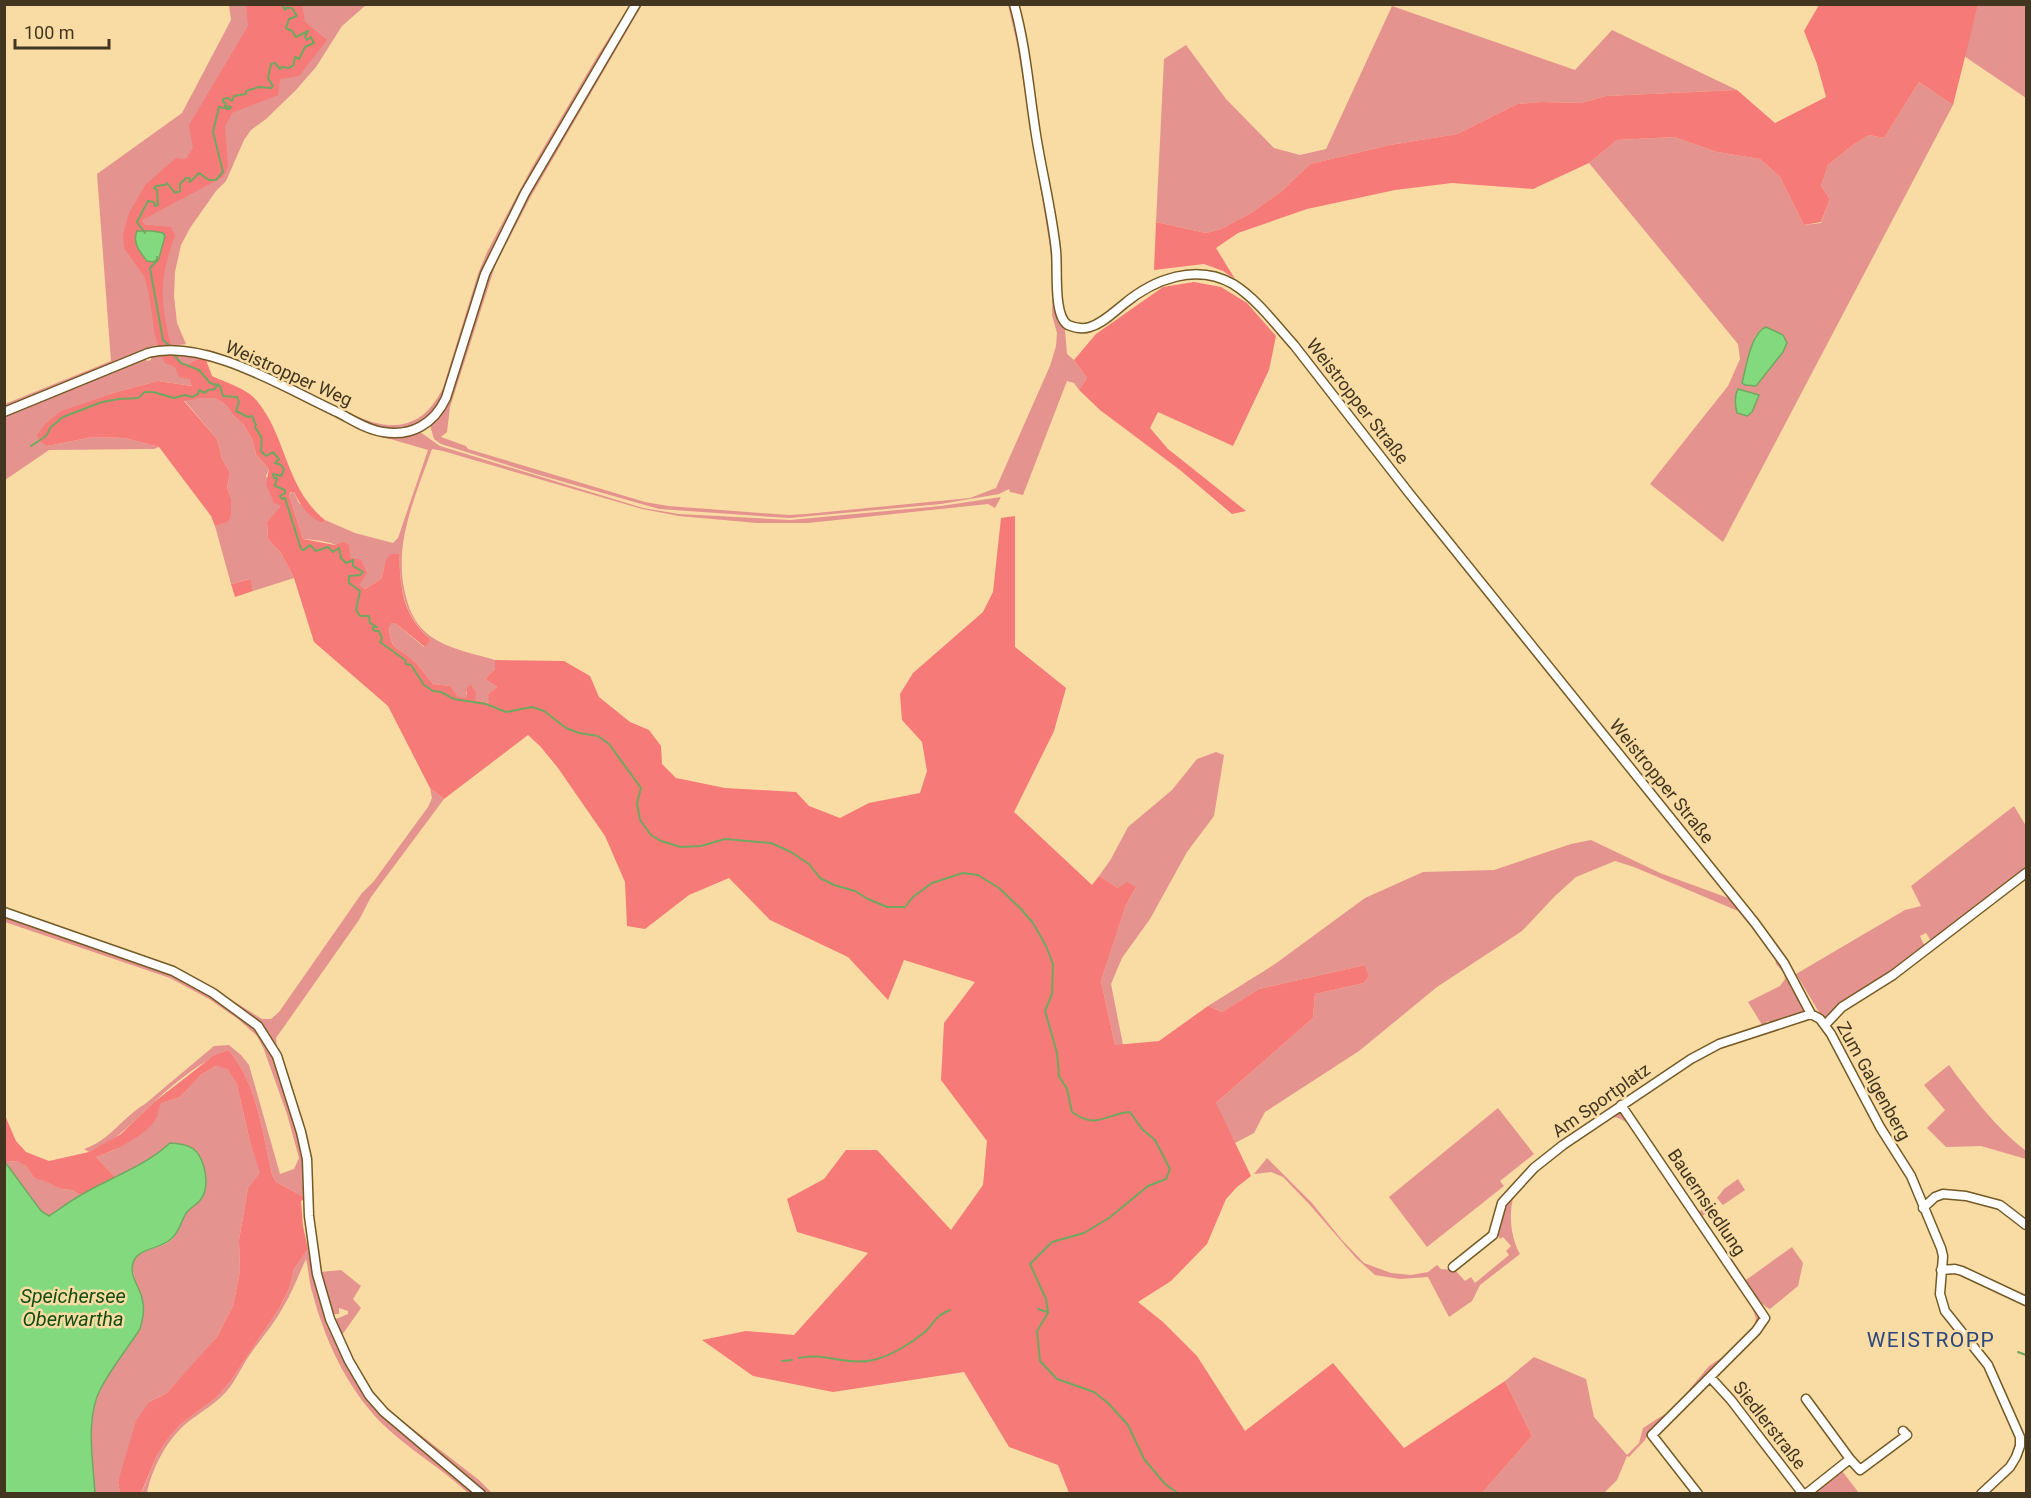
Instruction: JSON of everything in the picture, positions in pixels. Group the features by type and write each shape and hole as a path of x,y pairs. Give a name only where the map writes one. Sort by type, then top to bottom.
{"street":[{"name":"Weistropper Weg","path":"4,412 148,353 174,350 215,358 243,367 380,432 407,432 424,426 438,413 446,398 485,274 493,256 525,194 636,4"},
{"name":"Weistropper Straße","path":"1014,4 1023,41 1035,133 1051,215 1058,264 1058,308 1061,318 1071,326 1089,328 1101,322 1152,285 1192,274 1213,275 1245,293 1294,345 1770,943"},
{"path":"1825,1025 1842,1007 1893,975 2026,873"},
{"path":"4,912 172,971 213,993 243,1013 261,1029 281,1067 301,1132 307,1159 309,1216 317,1274 330,1319 349,1361 369,1395 384,1412 481,1494"},
{"name":"Zum Galgenberg","path":"1770,943 1784,963 1811,1014 1825,1025 1880,1127 1911,1176 1923,1208 1940,1241 1943,1256 1941,1270"},
{"name":"Am Sportplatz","path":"1453,1267 1493,1236 1502,1203 1523,1179 1563,1145 1668,1073 1719,1044 1811,1014"},
{"name":"Bauernsiedlung","path":"1621,1105 1765,1318 1756,1331 1710,1377"},
{"path":"1918,1194 1935,1197 1953,1194 1988,1200 2004,1208 2026,1225"},
{"path":"1923,1208 1935,1197"},
{"path":"1981,1494 2010,1467 2020,1446 2020,1437 1988,1365 1945,1311 1940,1294 1941,1270 1962,1271 2026,1301"},
{"path":"1698,1494 1652,1435 1710,1377"},
{"name":"Siedlerstraße","path":"1710,1377 1731,1400 1805,1494"},
{"path":"1806,1399 1860,1470 1907,1435 1903,1431"},
{"path":"1805,1494 1850,1459"}],"shaded area":[{"path":"229,5 366,5 342,26 316,67 296,90 251,130 244,140 226,181 216,191 190,228 181,245 175,272 174,296 177,323 186,344 147,350 5,409 5,404 111,361 97,174 182,113 231,20"},
{"path":"246,5 302,5 305,22 327,40 299,76 280,79 278,95 232,113 225,126 228,166 223,177 142,220 145,225 171,227 175,236 163,280 163,307 173,352 180,353 179,361 186,365 198,359 206,360 212,376 253,396 267,415 302,493 325,520 323,523 313,518 302,506 294,492 291,492 289,495 303,539 335,545 343,542 349,545 350,557 361,560 367,573 359,585 365,589 381,579 387,558 391,554 399,554 405,601 414,621 431,640 425,647 392,623 389,627 392,641 397,648 414,661 433,684 450,686 458,697 467,698 467,687 471,685 476,693 475,700 489,703 488,694 497,687 485,679 495,669 495,660 564,661 590,676 599,697 630,722 649,730 661,746 662,764 676,778 725,788 796,792 809,806 840,818 869,803 920,793 927,771 922,742 902,720 900,694 913,673 983,612 993,592 1001,518 1015,516 1015,647 1066,688 1054,731 1014,812 1092,885 1099,876 1118,888 1127,882 1136,887 1126,905 1101,981 1115,1045 1159,1041 1208,1006 1222,1012 1259,989 1365,965 1369,976 1364,983 1315,994 1313,1018 1216,1103 1251,1176 1226,1199 1207,1244 1171,1281 1138,1302 1163,1322 1197,1356 1245,1431 1333,1363 1404,1448 1505,1381 1532,1436 1482,1493 1069,1493 1058,1465 1009,1447 964,1372 833,1392 753,1376 702,1340 746,1331 794,1335 868,1253 797,1232 787,1199 824,1179 846,1150 877,1150 951,1230 983,1185 987,1141 941,1080 944,1023 975,982 904,960 888,1000 848,957 770,920 729,878 689,895 645,929 627,926 625,882 605,836 558,768 528,735 444,799 430,788 388,706 314,642 294,578 281,553 268,539 267,522 281,506 274,503 266,484 269,469 256,454 252,439 244,425 226,405 215,398 184,401 217,439 222,459 230,473 227,488 231,498 231,515 228,522 215,526 211,516 159,447 125,438 93,437 47,446 41,442 37,435 47,422 61,411 113,393 158,381 192,386 190,379 179,377 175,367 165,363 155,336 144,276 124,248 123,235 129,213 146,184 176,158 186,159 193,148 189,125 248,26"},
{"path":"630,5 633,5 602,57 599,56 599,61 491,255 444,396 425,420 412,427 382,430 206,353 207,349 237,361 368,421 386,425 404,424 424,414 435,402 443,388 487,252 531,169 598,55"},
{"path":"638,5 642,5 530,198 495,266 450,407 447,432 441,437 466,446 468,449 645,502 668,506 789,515 970,498 996,488 1050,366 1057,333 1052,315 1053,281 1050,247 1017,44 1008,5 1012,5 1018,29 1055,265 1055,310 1057,319 1065,330 1067,354 1087,378 1079,390 1074,383 1067,381 1023,495 1010,492 1009,489 999,494 941,504 789,518 659,509 536,474 441,444 434,439 430,425 439,415 488,274 526,196"},
{"path":"1819,5 1978,5 1953,105 1919,82 1884,138 1869,135 1828,165 1821,186 1830,199 1821,222 1804,225 1780,177 1760,159 1717,152 1674,137 1617,140 1589,163 1533,189 1452,183 1395,190 1307,209 1238,233 1216,248 1235,279 1223,271 1204,264 1154,270 1156,222 1206,233 1221,229 1251,213 1282,191 1310,164 1390,145 1457,134 1517,104 1581,103 1606,96 1737,90 1775,123 1826,97 1817,64 1804,31"},
{"path":"1978,5 2026,5 2026,98 1964,56"},
{"path":"1392,6 1575,70 1612,30 1737,90 1606,96 1581,103 1517,104 1457,134 1390,145 1310,164 1282,191 1251,213 1221,229 1206,233 1156,222 1164,59 1186,45 1226,99 1274,148 1300,155 1326,149"},
{"path":"1919,82 1953,105 1723,542 1650,484 1728,386 1740,359 1738,344 1589,163 1617,140 1674,137 1717,152 1760,159 1780,177 1804,225 1821,223 1830,199 1821,186 1828,165 1869,135 1884,138","holes":["1766,327 1783,335 1786,346 1773,364 1742,382 1755,336"]},
{"path":"1194,282 1221,287 1247,303 1276,336 1269,370 1233,446 1158,412 1150,428 1168,449 1246,511 1232,514 1180,470 1100,410 1079,390 1087,378 1074,360 1096,334 1163,287"},
{"path":"162,352 190,379 193,386 158,381 113,393 62,411 47,422 47,446 93,437 125,438 159,447 154,449 49,450 5,480 5,414 145,358 147,361 151,360 151,355"},
{"path":"180,353 237,368 352,422 376,430 399,434 420,432 440,446 643,508 679,514 790,520 941,506 1001,497 995,508 988,504 808,523 757,523 679,516 642,509 432,449 407,522 402,578 410,608 425,632 437,641 453,648 495,660 495,669 485,679 497,687 488,694 490,703 474,700 466,692 468,698 458,698 449,686 433,684 414,661 397,648 392,641 389,626 392,623 424,647 431,640 414,621 405,601 401,580 399,555 384,568 381,579 365,589 358,585 356,559 350,557 347,552 336,545 303,539 289,495 293,491 299,503 323,523 325,520 355,533 393,543 398,538 428,450 363,431 237,369 198,359 186,365 179,361"},
{"path":"215,398 226,405 244,425 252,439 256,454 269,469 266,476 282,506 267,522 268,539 281,553 294,578 253,591 249,579 231,584 215,526 227,522 231,498 227,488 230,473 222,459 217,439 184,400"},
{"path":"250,579 253,591 235,597 231,584"},
{"path":"1216,752 1224,755 1214,816 1187,852 1150,919 1122,958 1111,984 1123,1045 1115,1045 1101,981 1126,905 1136,887 1118,888 1099,876 1128,827 1172,790 1197,759"},
{"path":"430,788 444,799 371,897 359,920 276,1038 311,1153 314,1207 311,1203 309,1159 302,1128 299,1133 306,1169 306,1198 276,1182 272,1174 262,1125 252,1092 238,1062 228,1050 188,1074 107,1143 89,1152 84,1149 108,1135 214,1046 229,1045 249,1065 280,1174 294,1169 299,1158 287,1114 263,1047 257,1036 238,1019 209,999 170,978 5,922 5,915 156,967 194,984 196,981 158,963 5,910 5,908 174,968 201,981 262,1019 271,1019 279,1012 362,893 374,881 428,807 432,798"},
{"path":"2014,806 2026,826 2026,870 1931,941 1926,933 1920,936 1925,947 1891,971 1892,973 1836,1008 1825,1018 1822,1017 1796,974 1905,910 1921,906 1911,886"},
{"path":"1591,840 1660,873 1731,899 1783,966 1805,1012 1771,1026 1769,1021 1766,1022 1767,1026 1764,1028 1748,1002 1780,986 1785,979 1784,973 1776,964 1768,947 1738,911 1615,861 1576,877 1522,931 1437,987 1359,1051 1265,1112 1254,1133 1235,1143 1215,1104 1313,1018 1315,994 1364,983 1369,976 1365,965 1259,989 1222,1012 1208,1006 1275,964 1365,898 1423,872 1494,870 1571,844"},
{"path":"228,1050 238,1062 252,1092 262,1125 272,1174 276,1182 306,1198 301,1201 308,1249 294,1269 289,1289 280,1307 232,1379 218,1396 181,1424 170,1436 157,1455 141,1493 120,1493 118,1482 136,1421 149,1402 167,1393 217,1337 233,1306 240,1271 239,1240 248,1188 260,1173 250,1142 237,1085 228,1069 216,1066 202,1074 180,1097 161,1103 157,1117 146,1130 121,1146 96,1157 115,1177 80,1195 72,1190 61,1189 34,1178 27,1167 17,1161 5,1162 4,1113 16,1141 26,1152 49,1161 89,1152 121,1134 154,1102 213,1056"},
{"path":"1949,1065 1994,1122 2026,1151 2026,1159 1981,1146 1946,1147 1927,1128 1945,1110 1924,1085"},
{"path":"216,1066 228,1068 237,1085 250,1142 261,1173 248,1188 239,1240 240,1271 233,1306 217,1337 196,1362 167,1393 149,1402 118,1482 120,1493 95,1494 91,1440 96,1399 110,1373 140,1330 142,1320 142,1304 132,1265 138,1255 165,1244 173,1238 186,1213 201,1200 206,1189 204,1168 196,1151 170,1143 144,1163 115,1177 96,1157 114,1150 156,1119 160,1103 180,1097 202,1074"},
{"path":"1498,1108 1534,1154 1500,1181 1504,1186 1427,1247 1389,1197"},
{"path":"1618,1111 1630,1121 1757,1307 1760,1318 1755,1329 1674,1410 1651,1428 1645,1440 1629,1457 1627,1456 1617,1480 1604,1493 1482,1493 1532,1436 1505,1381 1534,1357 1586,1379 1594,1417 1627,1455 1639,1443 1643,1428 1673,1409 1709,1366 1730,1352 1754,1328 1756,1318 1752,1308 1627,1123 1615,1117 1601,1122 1529,1177 1519,1188 1512,1203 1514,1241 1520,1254 1480,1285 1472,1301 1449,1317 1428,1277 1400,1279 1375,1275 1356,1258 1283,1177 1271,1172 1254,1174 1267,1158 1312,1203 1364,1263 1391,1273 1411,1275 1428,1272 1437,1265 1441,1269 1455,1270 1465,1281 1471,1277 1475,1283 1509,1255 1506,1251 1511,1246 1503,1237 1500,1239 1497,1234 1505,1202 1513,1192 1540,1165 1575,1137"},
{"path":"17,1161 27,1167 34,1178 45,1180 61,1189 72,1190 80,1195 49,1216 41,1211 5,1162"},
{"path":"1738,1179 1745,1190 1723,1205 1717,1198 1724,1189"},
{"path":"1712,1203 1716,1207 1702,1216 1746,1280 1792,1247 1803,1263 1798,1286 1770,1309 1743,1281 1699,1214"},
{"path":"308,1249 319,1292 365,1393 478,1493 468,1493 389,1430 363,1401 342,1368 325,1332 312,1291 306,1259 286,1303 232,1384 221,1397 188,1422 173,1437 157,1464 147,1493 141,1494 157,1455 170,1436 181,1424 218,1396 232,1379 280,1307 289,1289 294,1269"},
{"path":"341,1270 361,1286 353,1299 361,1308 342,1335 363,1378 387,1409 479,1480 492,1493 484,1493 386,1411 361,1379 334,1321 348,1314 348,1311 339,1308 339,1314 331,1314 320,1272"},
{"path":"1842,1471 1859,1493 1814,1494"}],"water":[{"path":"137,231 153,231 163,233 165,236 159,258 153,262 147,261 138,247 135,239"},
{"path":"1766,327 1783,335 1787,343 1783,352 1756,386 1745,385 1742,383 1753,343 1756,336"},
{"path":"1738,389 1759,395 1752,412 1747,416 1737,413 1735,401"},
{"name":"Speichersee Oberwartha","path":"170,1143 188,1146 198,1154 205,1174 204,1195 187,1212 174,1236 167,1242 139,1254 133,1263 133,1276 143,1302 143,1317 140,1329 110,1373 96,1399 91,1439 95,1493 5,1493 5,1162 41,1211 49,1216 81,1195 149,1159"}],"waterway":[{"path":"145,233 137,222 148,201 154,202 155,206 158,205 157,190 154,188 156,186 167,183 175,193 180,191 180,184 186,178 189,178 190,182 199,173 209,180 216,180 223,172 213,132 219,107 229,109 231,107 225,106 223,99 228,98 232,101 234,96 246,94 246,91 259,87 271,88 273,86 268,78 271,64 275,63 280,69 293,66 295,57 299,59 305,47 314,43 311,37 307,40 305,37 308,31 296,37 286,28 289,19 297,16 292,8 285,10 282,4"},
{"path":"157,257 158,260 150,268 163,340 170,346"},
{"path":"173,354 181,363 199,370 210,383 220,386 223,396 237,397 239,402 236,411 248,417 252,416 261,438 261,451 266,456 273,452 279,459 275,463 281,465 284,470 281,476 273,474 274,478 277,478 275,486 285,490 285,493 280,496 282,499 285,498 301,549 304,550 310,545 316,551 328,547 333,552 339,548 341,558 346,563 353,560 353,566 363,572 360,575 349,576 349,583 360,591 356,610 360,616 369,616 370,623 377,627 373,629 379,631 382,638 380,642 405,660 406,664 411,665 424,685 433,691 441,692 454,699 486,704 506,712 532,707 544,711 566,728 598,736 609,744 641,788 637,803 640,820 651,835 661,841 681,847 701,846 725,839 771,843 809,864 820,878 855,891 887,907 905,907 913,897 932,883 963,873 978,875 999,888 1020,908 1033,923 1053,964 1052,994 1045,1011 1057,1053 1059,1076 1067,1089 1072,1112 1088,1120 1101,1120 1130,1112 1142,1129 1155,1140 1170,1169 1166,1179 1148,1186 1109,1218 1084,1233 1052,1242 1030,1264 1046,1299 1048,1313 1037,1331 1040,1361 1057,1379 1094,1392 1108,1403 1128,1425 1144,1459 1165,1484 1179,1494"},
{"path":"31,446 46,436 51,427 63,417 102,402 138,398 145,392 174,398 185,395 192,397 198,394 199,390 205,393 215,389 218,384"},
{"path":"1038,1309 1047,1312"},
{"path":"799,1358 817,1357 854,1361 880,1358 914,1340 926,1331 938,1317 950,1310"},
{"path":"2018,1352 2026,1355"},
{"path":"782,1361 792,1360"}],"district":[{"name":"WEISTROPP","path":"1931,1340"}]}
